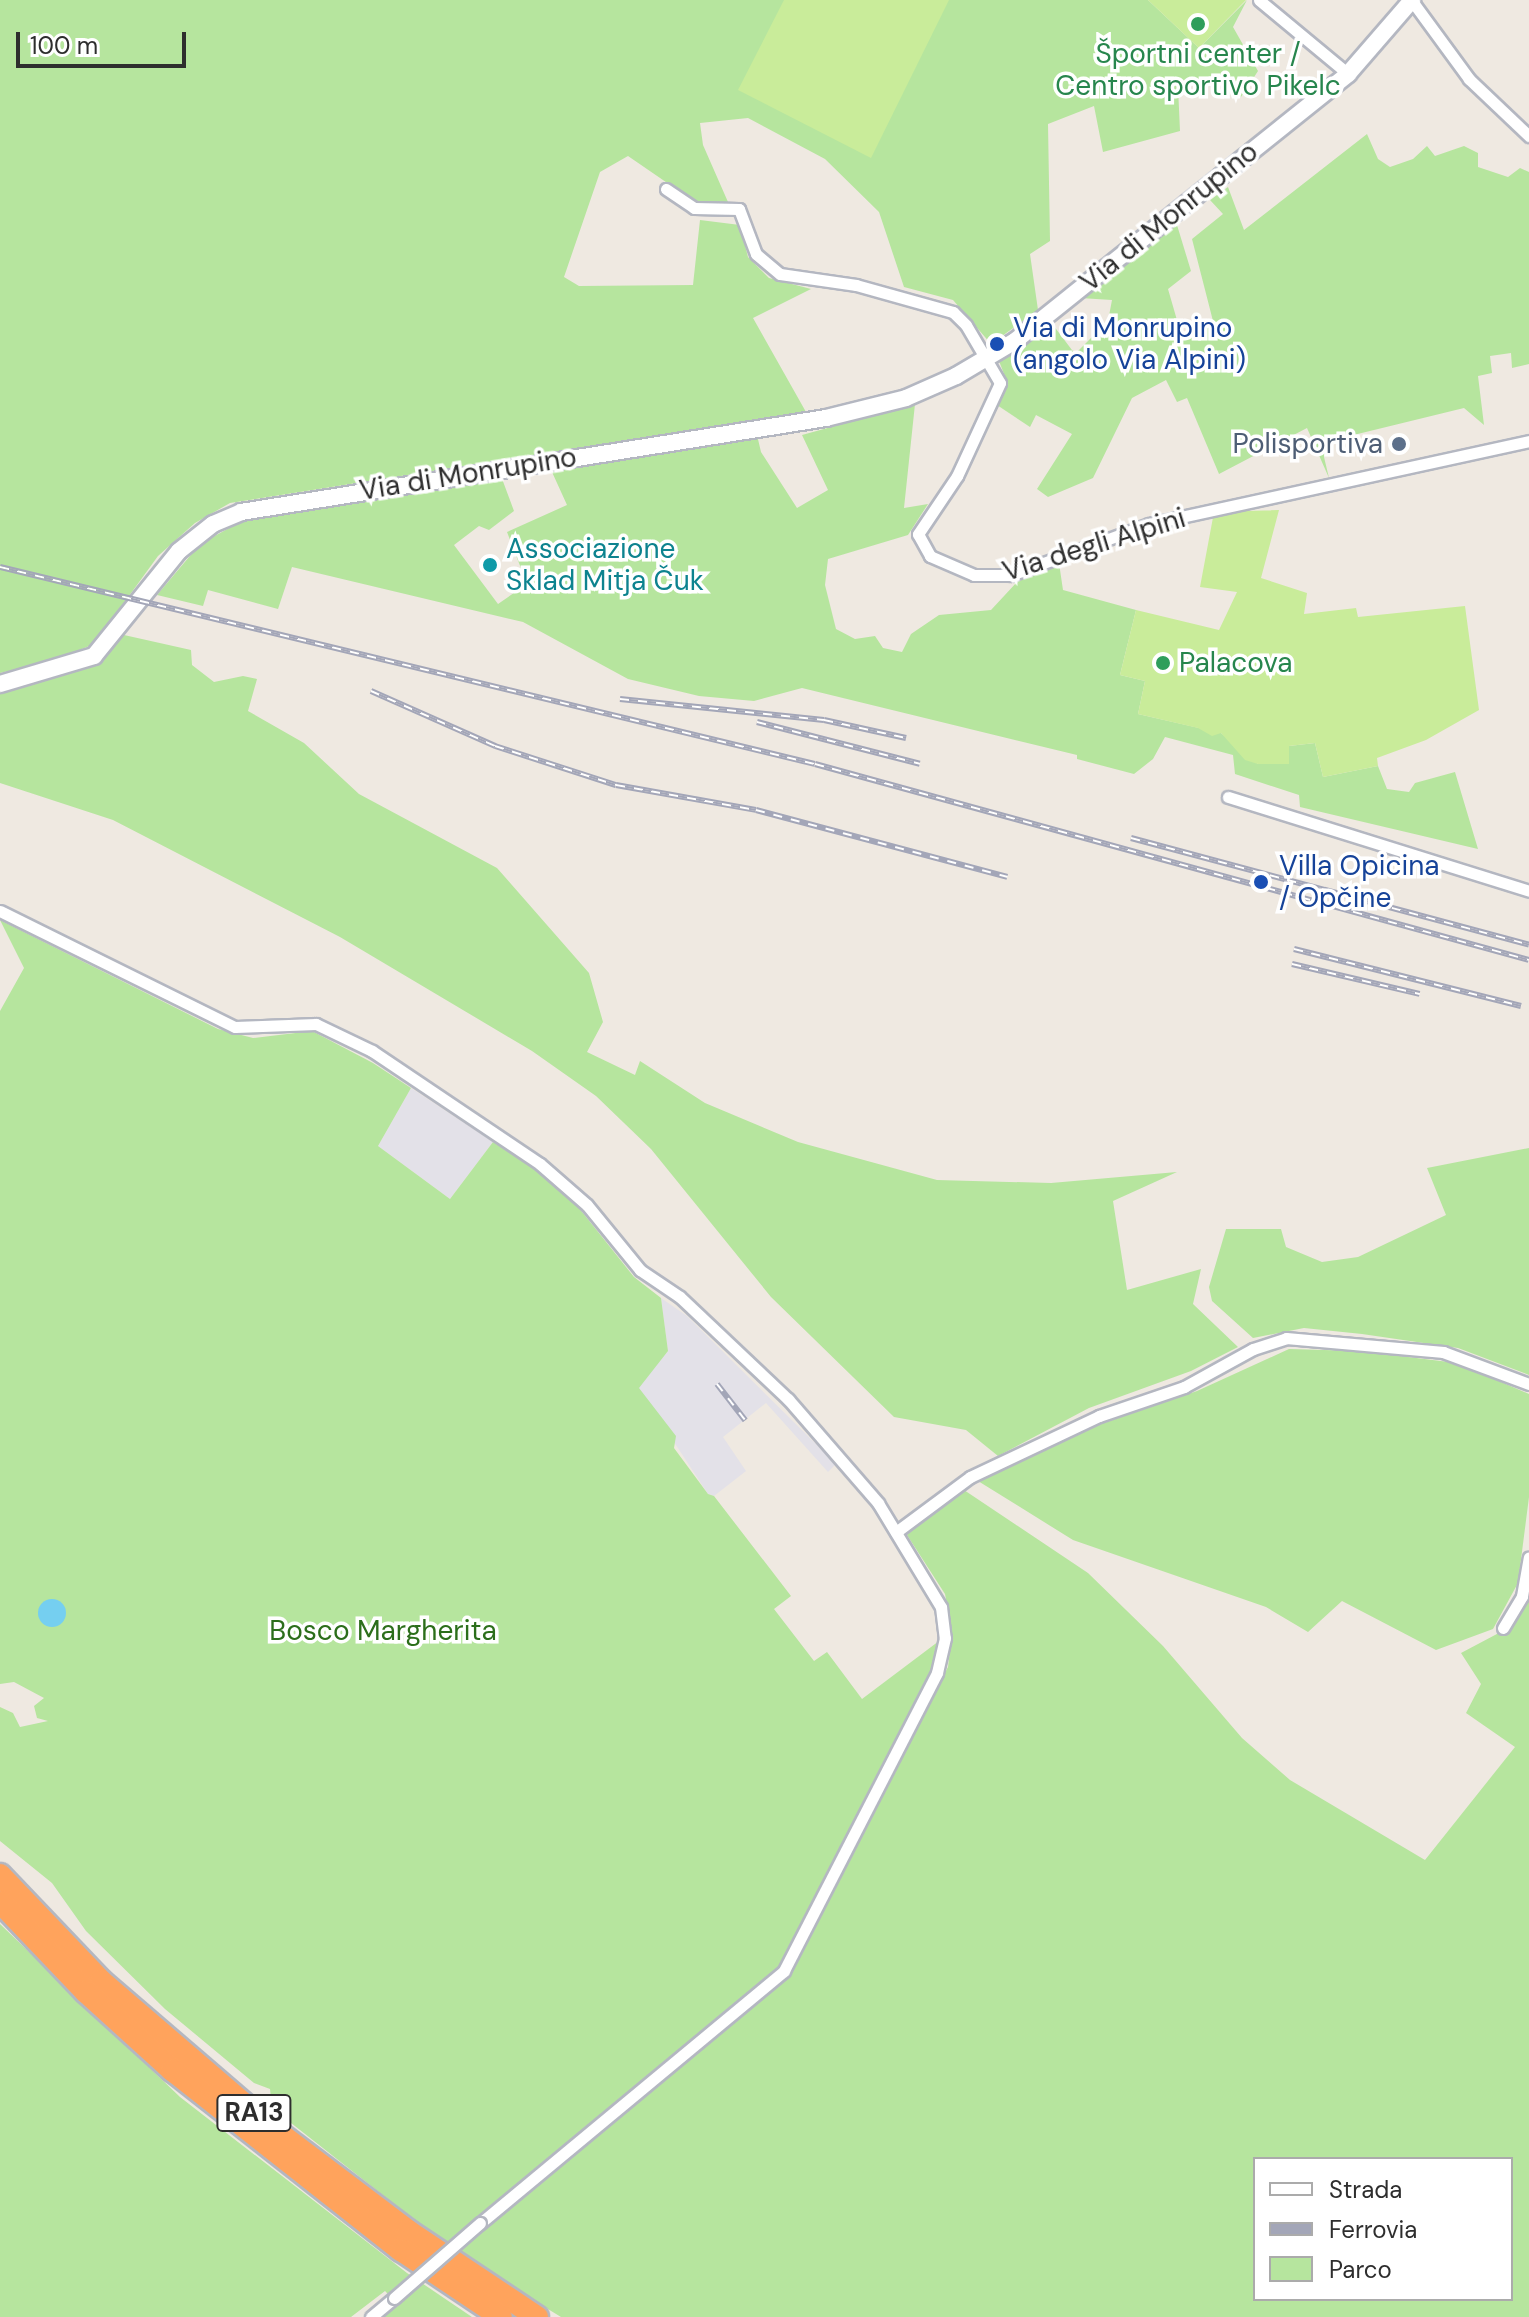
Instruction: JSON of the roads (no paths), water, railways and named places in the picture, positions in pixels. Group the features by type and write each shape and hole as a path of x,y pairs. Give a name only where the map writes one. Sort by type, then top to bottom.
{"highway":[{"name":"RA13","path":"0,1875 101,1981 272,2128 408,2231 537,2317"},
{"name":"RA13","path":"0,1902 86,1992 172,2070 401,2250 501,2317"}],"main road":[{"name":"Via di Monrupino","path":"0,684 94,656 179,551 206,529 241,512 859,412 935,386 989,358 1348,74 1412,0"}],"street":[{"path":"1259,0 1348,74"},
{"path":"1412,0 1469,79 1529,136"},
{"path":"666,189 694,208 739,209 756,254 780,274 843,282 953,312 989,358"},
{"name":"Via degli Alpini","path":"989,358 1000,378 992,404 946,497 918,534 930,556 974,575 1011,575 1149,524 1529,441"},
{"path":"1228,797 1529,891"},
{"path":"0,911 235,1027 316,1024 372,1051 540,1164 587,1205 640,1270 680,1297 788,1399 870,1493 941,1607 945,1629 940,1662 789,1961 726,2022 480,2223 371,2317"},
{"path":"896,1532 970,1477 1099,1416 1184,1387 1286,1338 1443,1352 1529,1384"},
{"path":"1503,1628 1522,1596 1529,1558"}],"water":[{"path":"52,1599 62,1603 66,1613 62,1623 52,1627 42,1623 38,1613 42,1603"}],"railway":[{"path":"0,567 815,764 1529,960"},
{"path":"371,691 495,746 616,785 756,810 1007,877"},
{"path":"620,699 824,720 906,738"},
{"path":"757,722 920,764"},
{"path":"1131,838 1529,945"},
{"path":"1294,949 1521,1006"},
{"path":"1292,964 1420,994"},
{"path":"717,1384 745,1420"}],"place":[{"name":"Športni center / Centro sportivo Pikelc","path":"1198,24"},
{"name":"Via di Monrupino (angolo Via Alpini)","path":"997,344"},
{"name":"Polisportiva","path":"1399,444"},
{"name":"Associazione Sklad Mitja Čuk","path":"490,565"},
{"name":"Palacova","path":"1163,663"},
{"name":"Villa Opicina / Opčine","path":"1261,882"}],"park label":[{"name":"Bosco Margherita","path":"383,1631"}]}
